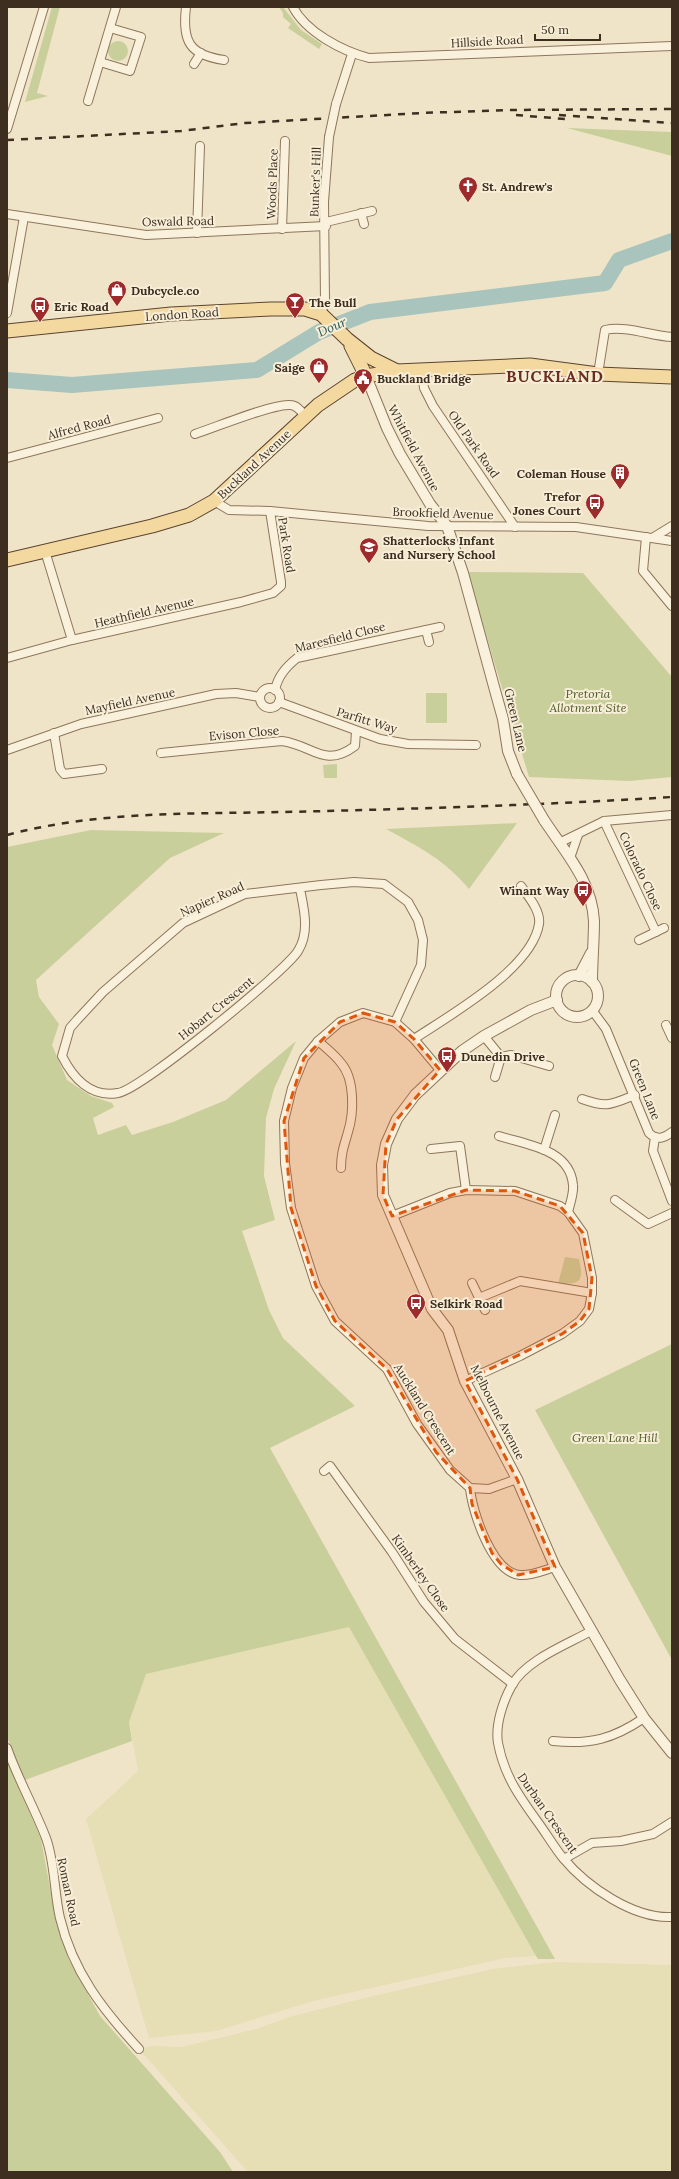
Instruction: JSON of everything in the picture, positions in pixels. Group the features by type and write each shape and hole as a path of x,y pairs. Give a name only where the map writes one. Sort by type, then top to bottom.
{"main road":[{"name":"London Road","path":"7,331 155,315 232,311 305,309 325,317"},
{"path":"325,317 347,339 371,358 397,371"},
{"path":"347,339 366,376"},
{"name":"Buckland Avenue","path":"7,560 152,526 189,515 214,501 305,416 355,380 366,376 397,371 530,365 598,374 672,377"}],"street":[{"path":"7,129 44,7"},
{"path":"88,101 116,7"},
{"path":"186,7 185,36 190,45 201,53 212,58 224,60"},
{"path":"293,7 309,26 352,54"},
{"path":"100,62 130,71 141,38 110,28"},
{"name":"Hillside Road","path":"352,54 368,58 402,58 522,51 672,46"},
{"path":"194,64 201,53"},
{"name":"Bunker's Hill","path":"325,317 326,224 324,202 329,137 336,104 352,54"},
{"name":"Woods Place","path":"282,228 286,141"},
{"path":"197,233 200,146"},
{"name":"Oswald Road","path":"7,214 146,235 282,228 326,224 372,210"},
{"path":"361,213 364,224"},
{"path":"7,313 24,217"},
{"path":"598,374 605,330 614,328 656,336 672,337"},
{"name":"Old Park Road","path":"422,371 424,388 433,406 515,527"},
{"name":"Whitfield Avenue","path":"366,376 386,428 400,454 430,504 447,526"},
{"path":"195,434 274,407 290,404 296,406 305,416"},
{"name":"Alfred Road","path":"7,458 158,418"},
{"name":"Brookfield Avenue","path":"214,501 229,510 270,511 364,521 447,526 576,527 672,541"},
{"name":"Park Road","path":"270,511 281,582"},
{"name":"Green Lane","path":"447,526 463,573 498,700 508,751 517,774 544,820 583,877 590,898 594,920 591,953 592,982"},
{"path":"672,526 650,537 643,571 672,606"},
{"path":"45,551 72,640"},
{"name":"Heathfield Avenue","path":"7,658 72,640 242,602 273,593 281,586 281,582"},
{"name":"Maresfield Close","path":"275,690 280,677 287,666 297,658 440,627"},
{"path":"426,630 429,642"},
{"path":"260,697 266,689 275,690 279,695 279,702"},
{"name":"Mayfield Avenue","path":"7,750 81,724 216,694 236,693 260,697 262,704 268,708 274,707 279,702"},
{"name":"Parfitt Way","path":"279,702 356,732 380,739 408,744 476,745"},
{"name":"Evison Close","path":"161,753 282,741 295,743 317,755 331,758 344,754 355,746 356,732"},
{"path":"54,733 60,768 64,774 102,769"},
{"path":"559,843 604,821 672,815"},
{"name":"Colorado Close","path":"604,821 656,932"},
{"path":"570,858 578,835"},
{"name":"Napier Road","path":"85,1087 71,1073 62,1056 70,1028 103,992 183,924 245,894 354,882 384,884 408,902 418,920 422,933 422,957 421,965 395,1022"},
{"path":"414,1039 473,1000 517,964 530,945 539,924 535,908 521,886"},
{"name":"Hobart Crescent","path":"85,1087 103,1094 119,1093 143,1080 192,1044 260,988 298,952 305,934 305,913 300,889"},
{"path":"639,940 664,928"},
{"name":"Green Lane","path":"579,976 591,953"},
{"path":"579,976 592,982 598,995 597,1001 592,1010 587,1014 574,1017 563,1012 557,1000 558,988 566,979 579,976"},
{"name":"Melbourne Avenue","path":"557,1000 531,1010 484,1036 462,1051 415,1095 397,1119 386,1144 382,1165 383,1195 432,1309 448,1330 465,1381 517,1479 555,1567 591,1631 644,1718 672,1753"},
{"name":"Green Lane","path":"592,1010 606,1029 635,1095 647,1130 655,1137 653,1151 672,1201"},
{"path":"341,1168 341,1151 348,1132 352,1114 351,1091 348,1078 342,1064 318,1041 340,1022 362,1013 395,1022 414,1039 440,1070"},
{"path":"666,1025 672,1038"},
{"path":"484,1036 501,1057"},
{"name":"Auckland Crescent","path":"318,1041 304,1058 292,1088 284,1120 285,1163 290,1208 316,1286 335,1321 387,1369 417,1424 436,1452 450,1470 470,1488"},
{"path":"501,1057 512,1055 549,1066"},
{"path":"495,1077 501,1057"},
{"path":"582,1099 601,1106 612,1104 635,1095"},
{"path":"544,1150 555,1115"},
{"path":"655,1137 665,1137 672,1132"},
{"path":"499,1136 544,1150 560,1157 570,1171 574,1185 568,1212"},
{"path":"431,1148 460,1146 466,1190"},
{"path":"392,1216 450,1193 466,1190 515,1191 560,1206 568,1212 582,1233 592,1278 592,1293 589,1309 580,1321 562,1334 520,1356 465,1381"},
{"path":"615,1200 648,1224 672,1213"},
{"path":"479,1298 520,1281 592,1293"},
{"path":"472,1283 485,1310"},
{"name":"Kimberley Close","path":"324,1471 330,1466 392,1552 424,1602 455,1639 513,1684"},
{"path":"517,1479 489,1490 470,1488 472,1504 492,1553 501,1564 518,1575 533,1574 555,1567"},
{"name":"Durban Crescent","path":"591,1631 529,1665 513,1684 503,1704 500,1720 498,1742 505,1771 519,1796 564,1859 594,1886 624,1907 660,1918 672,1917"},
{"path":"553,1741 586,1743 603,1739 624,1731 644,1718"},
{"name":"Roman Road","path":"7,1748 19,1780 46,1839 60,1919 77,1966 107,2014 139,2049"},
{"path":"564,1859 592,1843 621,1841 653,1834 672,1822"}],"highlighted area":[{"path":"363,1013 395,1022 414,1039 440,1070 397,1119 386,1144 383,1195 392,1216 466,1190 515,1191 560,1206 583,1233 592,1278 589,1309 580,1321 562,1334 465,1381 517,1479 555,1567 518,1575 501,1564 492,1553 472,1504 470,1488 436,1452 387,1369 335,1321 316,1286 291,1208 284,1121 304,1058 340,1022"}],"shaded area":[{"path":"349,1627 536,1956 505,1958 313,2001 216,2031 149,2038 86,1819 138,1771 129,1721 146,1674"},
{"path":"556,1962 672,1965 672,2172 248,2172 139,2049 153,2046 182,2047 256,2029 293,2016 373,1996 493,1969"}],"green space":[{"path":"52,7 60,7 37,93 48,96 25,102"},
{"path":"279,7 283,7 301,30 322,44 319,49 288,28 291,24 283,17 283,13"},
{"path":"118,41 125,44 128,51 125,58 118,61 111,58 108,51 111,44"},
{"path":"567,128 672,132 672,156"},
{"name":"Pretoria Allotment Site","path":"467,572 583,573 672,677 672,777 629,781 529,777"},
{"path":"426,693 447,693 447,723 426,723"},
{"path":"337,764 337,778 324,778 323,765"},
{"path":"517,823 469,889 441,862 420,848 386,829"},
{"path":"91,830 224,833 170,858 36,980 39,997 59,1024 52,1045 67,1080 91,1096 112,1103 114,1107 93,1118 98,1135 126,1125 132,1135 173,1122 226,1100 296,1041 274,1089 266,1118 264,1176 275,1220 242,1231 269,1310 283,1338 355,1406 270,1448 555,1959 538,1959 536,1956 349,1627 146,1674 129,1722 132,1741 25,1780 7,1737 7,847"},
{"path":"565,1257 579,1259 581,1277 576,1282 558,1284"},
{"name":"Green Lane Hill","path":"672,1344 672,1660 535,1410"},
{"path":"7,1759 41,1839 53,1904 68,1958 100,2016 220,2152 233,2172 7,2172"}],"waterway":[{"name":"Dour","path":"7,380 72,385 257,370 319,332 370,312 605,283 619,260 672,241"}],"railway":[{"path":"7,140 181,131 245,123 422,113 508,110 672,109"},
{"path":"516,115 565,119"},
{"path":"559,115 672,123"},
{"path":"7,835 41,827 75,822 145,815 332,811 672,797"}],"place":[{"name":"St. Andrew's","path":"468,203"},
{"name":"Dubcycle.co","path":"117,307"},
{"name":"The Bull","path":"295,319"},
{"name":"Eric Road","path":"40,323"},
{"name":"Saige","path":"319,384"},
{"name":"Buckland Bridge","path":"363,395"},
{"name":"Coleman House","path":"620,490"},
{"name":"Trefor Jones Court","path":"595,520"},
{"name":"Shatterlocks Infant and Nursery School","path":"369,564"},
{"name":"Winant Way","path":"583,907"},
{"name":"Dunedin Drive","path":"447,1073"},
{"name":"Selkirk Road","path":"416,1320"}],"district":[{"name":"BUCKLAND","path":"555,376"}]}
